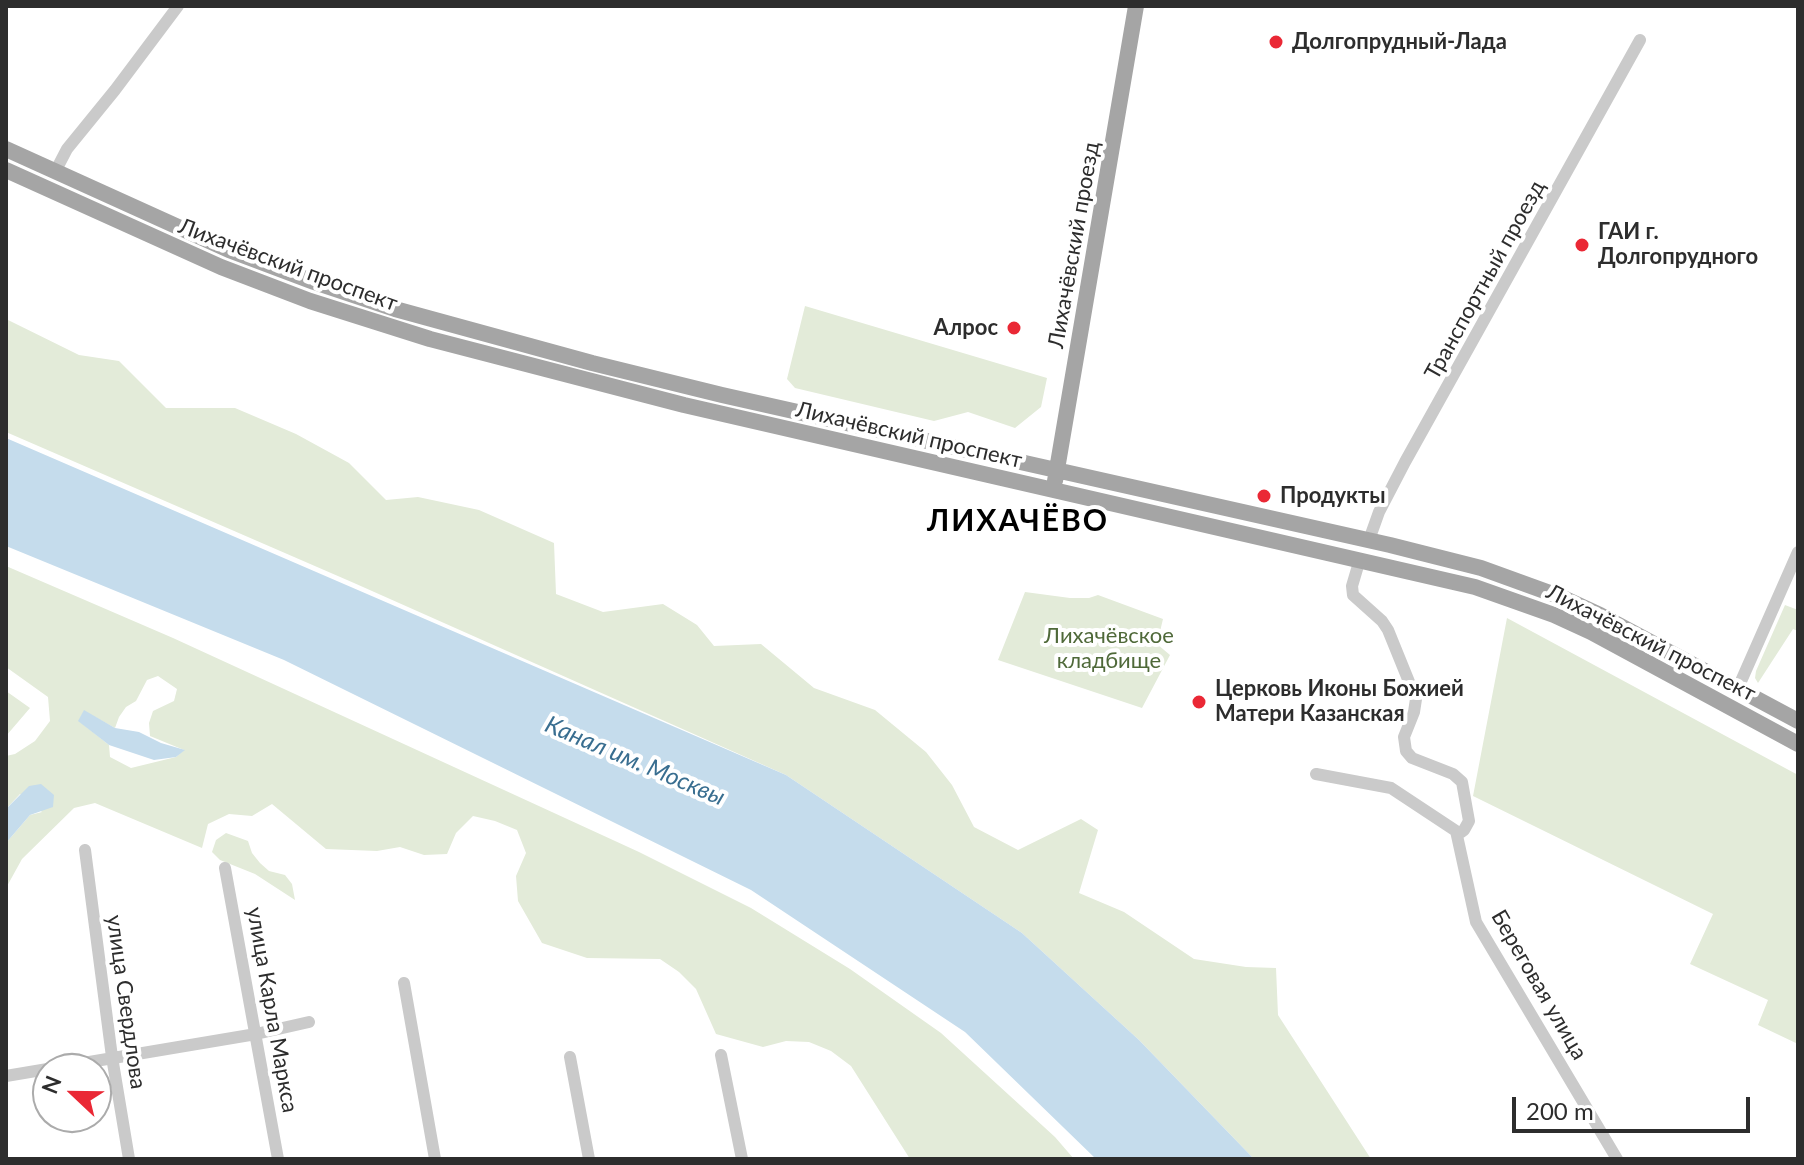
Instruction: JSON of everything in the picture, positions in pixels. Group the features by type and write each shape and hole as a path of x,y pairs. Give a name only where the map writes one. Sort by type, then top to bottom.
{"main road":[{"name":"Лихачёвский проезд","path":"1053,491 1136,6"},
{"name":"Лихачёвский проспект","path":"6,149 229,250 395,309 651,378 1481,568 1561,597 1637,633 1798,721"},
{"name":"Лихачёвский проспект","path":"6,170 221,267 390,327 655,398 1475,587 1554,615 1628,651 1798,744"},
{"path":"1026,464 1045,455 1063,439 1071,463 1095,480"}],"street":[{"path":"55,172 67,149 178,6"},
{"name":"Транспортный проезд","path":"1369,540 1379,512 1405,462 1640,40"},
{"path":"1738,688 1798,552"},
{"path":"1316,774 1391,788 1456,831 1457,835 1469,821 1462,782 1453,774 1412,758 1406,751 1404,737 1416,699 1388,630 1353,595 1352,586 1360,559"},
{"name":"Береговая улица","path":"1457,835 1476,922 1617,1159"},
{"name":"улица Свердлова","path":"85,850 111,1053"},
{"name":"улица Карла Маркса","path":"225,868 278,1159"},
{"path":"404,983 435,1159"},
{"path":"112,1057 256,1034 309,1022"},
{"path":"721,1055 742,1159"},
{"name":"улица Свердлова","path":"112,1057 129,1159"},
{"path":"570,1057 589,1159"},
{"path":"6,1076 32,1071"}],"green space":[{"path":"805,306 1047,378 1041,407 1015,428 968,412 934,421 795,388 787,379"},
{"path":"6,319 79,355 119,361 166,408 235,408 296,434 349,463 386,500 418,497 479,510 554,543 556,594 603,612 663,604 697,625 714,646 761,644 814,688 875,710 926,752 952,785 974,827 1018,850 1081,819 1098,830 1079,893 1124,912 1194,959 1276,968 1278,1015 1371,1159 1254,1159 1139,1040 1022,933 786,775 6,432"},
{"path":"6,566 173,638 639,852 751,908 850,969 941,1033 1055,1137 1074,1159 910,1159 851,1066 831,1051 809,1042 786,1041 763,1047 716,1034 696,989 660,959 587,958 542,943 518,901 516,876 526,853 517,830 495,821 473,816 456,833 447,854 424,855 400,847 377,851 326,849 272,804 252,816 229,814 208,824 202,848 95,803 74,808 22,859 6,888 6,843 30,815 42,812 20,794 6,809 6,756 35,741 50,721 48,697 6,667","holes":["158,676 177,689 174,701 153,711 149,723 150,736 184,750 176,757 131,768 110,757 109,745 79,721 84,711 115,728 119,717 126,707 136,701 147,680"]},
{"name":"Лихачёвское кладбище","path":"1025,592 1070,598 1098,595 1163,619 1157,644 1170,655 1142,708 998,660"},
{"path":"1785,605 1798,610 1798,631 1793,629 1758,683 1756,671"},
{"path":"1507,618 1798,775 1798,1044 1758,1025 1768,1000 1690,964 1713,914 1473,796"},
{"path":"6,691 30,708 6,736"},
{"path":"226,833 248,841 260,863 269,871 285,875 292,884 295,900 255,874 220,860 212,852 216,840"}],"water":[{"name":"Канал им. Москвы","path":"6,438 786,775 1022,933 1139,1040 1254,1159 1096,1159 965,1032 751,890 284,660 6,546"},
{"path":"84,710 115,728 139,732 185,750 176,757 154,760 109,745 78,721"},
{"path":"41,784 54,795 53,807 30,815 6,843 6,809 29,786"}],"place":[{"name":"Долгопрудный-Лада","path":"1276,42"},
{"name":"ГАИ г. Долгопрудного","path":"1582,245"},
{"name":"Алрос","path":"1014,328"},
{"name":"Продукты","path":"1264,496"},
{"name":"Церковь Иконы Божией Матери Казанская","path":"1199,702"}],"district":[{"name":"ЛИХАЧЁВО","path":"1018,521"}]}
